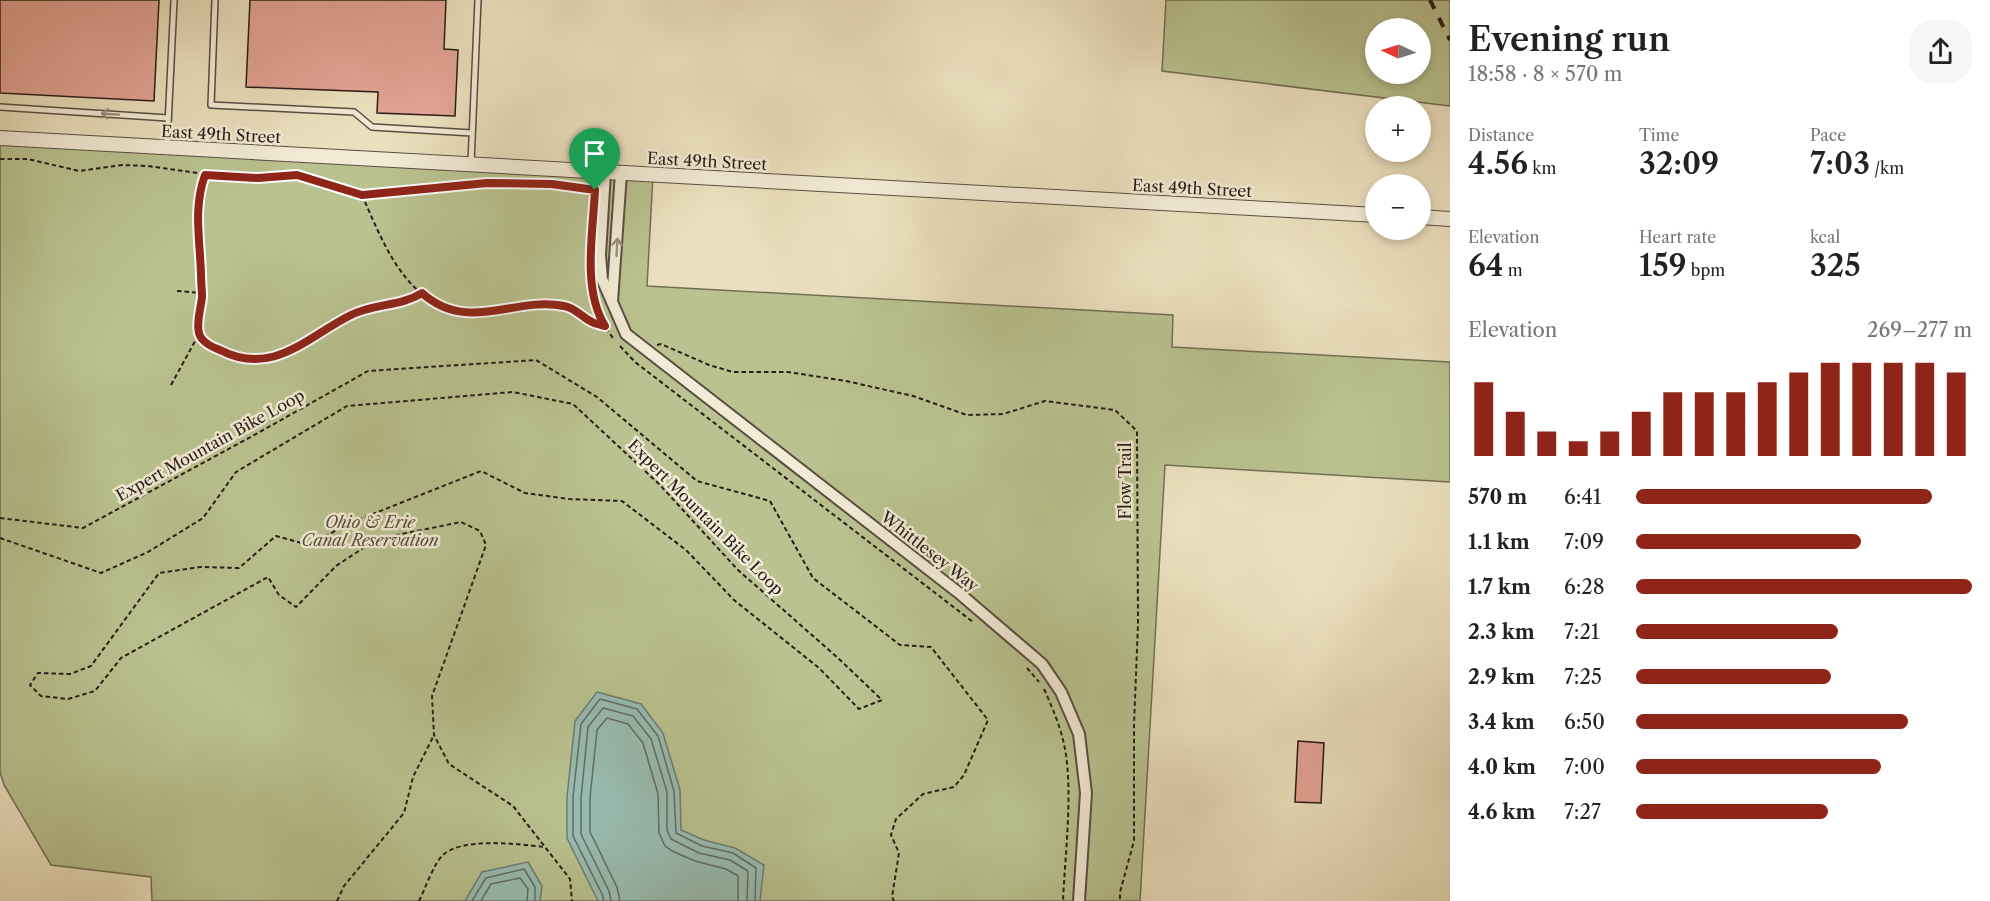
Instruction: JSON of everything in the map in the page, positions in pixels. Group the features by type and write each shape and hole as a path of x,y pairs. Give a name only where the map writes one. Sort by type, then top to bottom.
{"street":[{"name":"East 49th Street","path":"0,138 1365,214"},
{"name":"Whittlesey Way","path":"605,172 600,255 602,279 626,334 959,593 1042,664 1061,692 1079,734 1086,793 1079,901"},
{"name":"Whittlesey Way","path":"612,305 621,173"},
{"path":"1431,218 1450,219"}],"lane":[{"path":"167,148 174,0"},
{"path":"216,0 211,105 354,112 372,128 472,133"},
{"path":"471,165 478,0"},
{"path":"0,107 168,118"}],"path":[{"path":"0,159 28,159 79,171 129,165 205,175 258,178 297,175 362,195 487,183 552,184 595,190"},
{"path":"171,385 199,334 202,293 197,211 205,175"},
{"path":"362,195 387,252 400,272 422,293 448,309 465,313 488,313 525,305 566,306 592,322 605,326"},
{"path":"591,285 598,315 610,335 635,362 977,626"},
{"path":"177,291 202,293"},
{"path":"199,334 204,342 239,357 261,359 278,356 299,347 366,308 410,301 422,293"},
{"name":"Flow Trail","path":"643,348 661,344 709,365 733,372 788,372 846,381 913,396 967,415 1003,414 1046,401 1115,410 1137,431 1138,624 1134,725 1134,841 1120,892 1120,901"},
{"name":"Expert Mountain Bike Loop","path":"0,518 83,528 368,371 536,360 597,397 697,481 770,501 813,578 900,645 931,647 988,720 964,775 954,787 923,794 896,819 891,835 899,853 892,897 894,901"},
{"name":"Expert Mountain Bike Loop","path":"0,538 101,573 148,552 203,518 236,472 347,406 513,392 573,404 659,483 738,570 882,700 859,709 819,668 734,600 686,550 622,501 568,499 525,493 481,471 350,523 309,545 276,536 238,568 200,567 159,573 91,666 70,674 38,673 30,685 41,696 68,699 95,691 121,658 268,577 279,596 296,607 336,566 377,539 461,522 480,531 486,545 432,696 434,735 449,764 513,806 570,879 572,901"},
{"path":"1022,662 1042,686 1058,722 1066,751 1068,793 1063,901"},
{"path":"337,901 344,886 404,813 413,777 434,735"},
{"path":"419,901 442,856 456,847 505,843 545,847"}],"green space":[{"path":"1166,0 1450,0 1450,106 1431,104 1431,96 1368,96 1162,71"},
{"name":"Ohio & Erie Canal Reservation","path":"0,138 653,175 647,286 1173,315 1172,347 1450,362 1450,482 1165,465 1140,901 152,901 151,877 51,865 4,785 0,772"}],"water":[{"path":"597,692 641,704 663,733 680,790 681,830 704,840 735,848 764,865 760,901 598,901 567,838 567,797 575,721"},
{"path":"528,862 542,886 540,901 465,901 482,872"}],"building":[{"path":"0,0 159,0 154,101 0,93"},
{"path":"250,0 446,0 444,49 458,50 455,116 377,113 378,92 246,87"},
{"path":"1298,741 1324,743 1321,803 1295,802"}],"railway":[{"path":"1430,0 1450,40"}],"route":[{"path":"205,175 258,178 297,175 362,195 487,183 552,184 595,190 591,285 598,315 605,326 592,322 566,306 525,305 488,313 465,313 448,309 422,293 410,301 366,308 299,347 278,356 261,359 239,357 204,342 199,334 202,296 197,211 205,175"}]}
